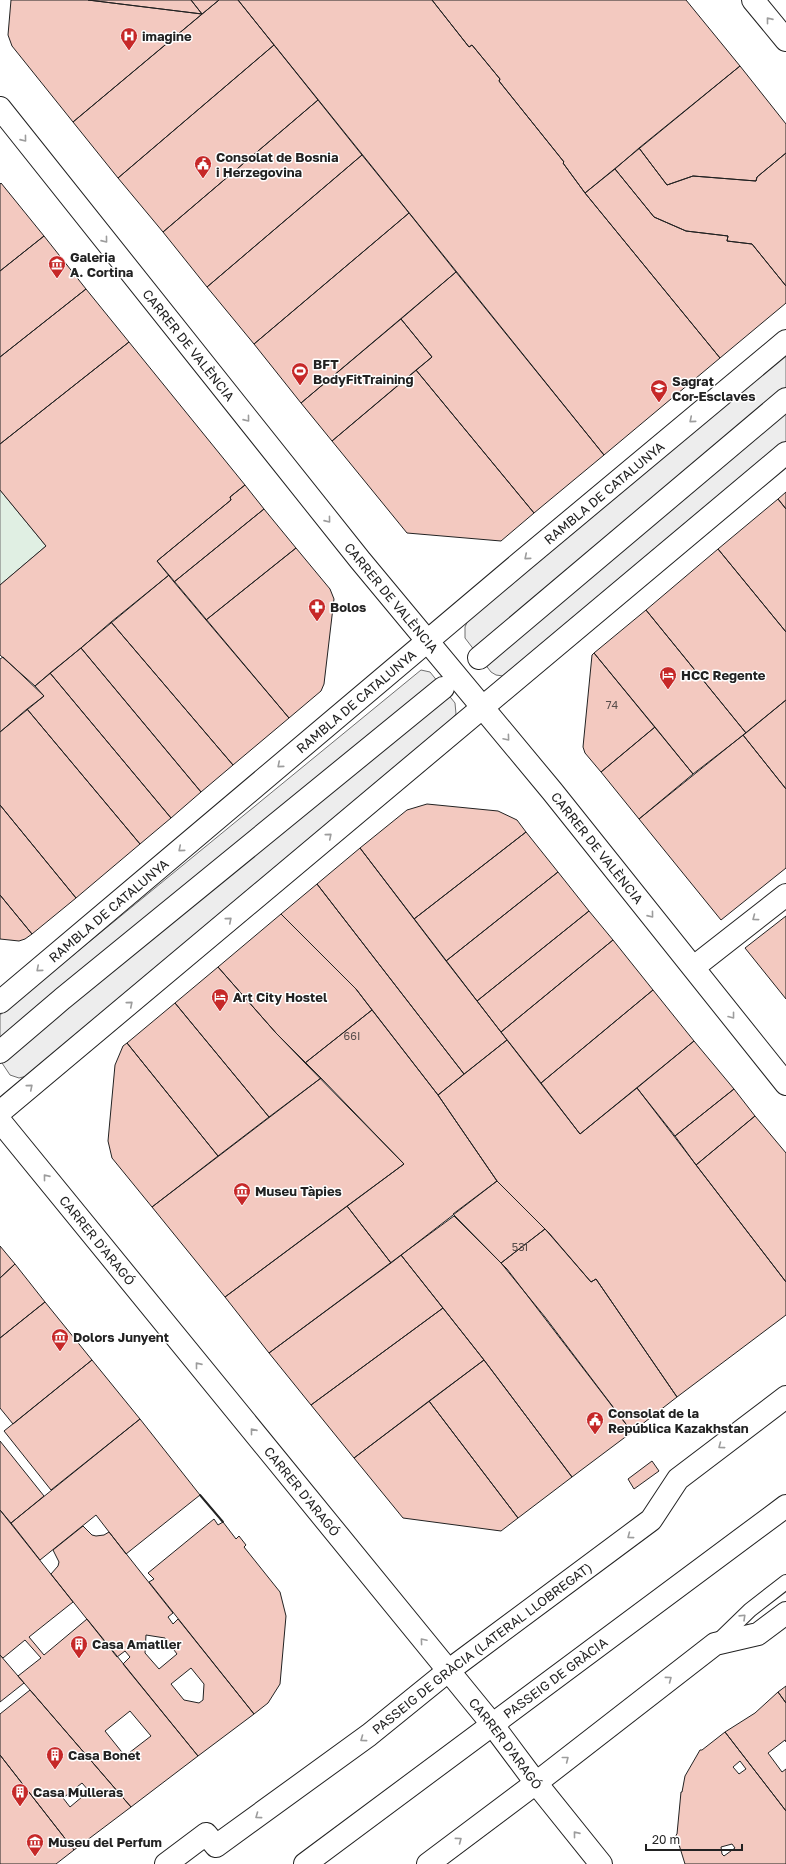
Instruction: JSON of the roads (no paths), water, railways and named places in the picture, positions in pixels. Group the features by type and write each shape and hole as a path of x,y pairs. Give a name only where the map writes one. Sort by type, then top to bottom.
{"street":[{"path":"753,0 786,40"},
{"name":"CARRER DE VALÈNCIA","path":"0,108 355,554 556,797 786,1084"},
{"name":"RAMBLA DE CATALUNYA","path":"0,1002 786,341"},
{"path":"479,658 786,400"},
{"path":"0,1112 786,453"},
{"path":"0,1052 62,999 443,688"},
{"path":"694,968 786,895"},
{"name":"CARRER D'ARAGÓ","path":"0,1121 492,1724 536,1783 601,1864"},
{"name":"PASSEIG DE GRÀCIA (LATERAL LLOBREGAT)","path":"166,1864 206,1834 216,1846 369,1735 448,1671 651,1520 678,1479 786,1397"},
{"name":"PASSEIG DE GRÀCIA","path":"305,1864 786,1506"},
{"path":"428,1864 536,1783 715,1644 758,1634 786,1613"}],"lane":[{"path":"715,1644 750,1610 786,1582"}],"place":[{"name":"imagine","path":"129,51"},
{"name":"Consolat de Bosnia i Herzegovina","path":"203,179"},
{"name":"Galeria A. Cortina","path":"57,279"},
{"name":"BFT BodyFitTraining","path":"300,386"},
{"name":"Sagrat Cor-Esclaves","path":"659,403"},
{"name":"Bolos","path":"317,622"},
{"name":"HCC Regente","path":"668,690"},
{"name":"Art City Hostel","path":"220,1012"},
{"name":"Museu Tàpies","path":"242,1206"},
{"name":"Dolors Junyent","path":"60,1352"},
{"name":"Consolat de la República Kazakhstan","path":"595,1435"},
{"name":"Casa Amatller","path":"79,1659"},
{"name":"Casa Bonet","path":"55,1770"},
{"name":"Casa Mulleras","path":"20,1807"},
{"name":"Museu del Perfum","path":"35,1857"}]}
